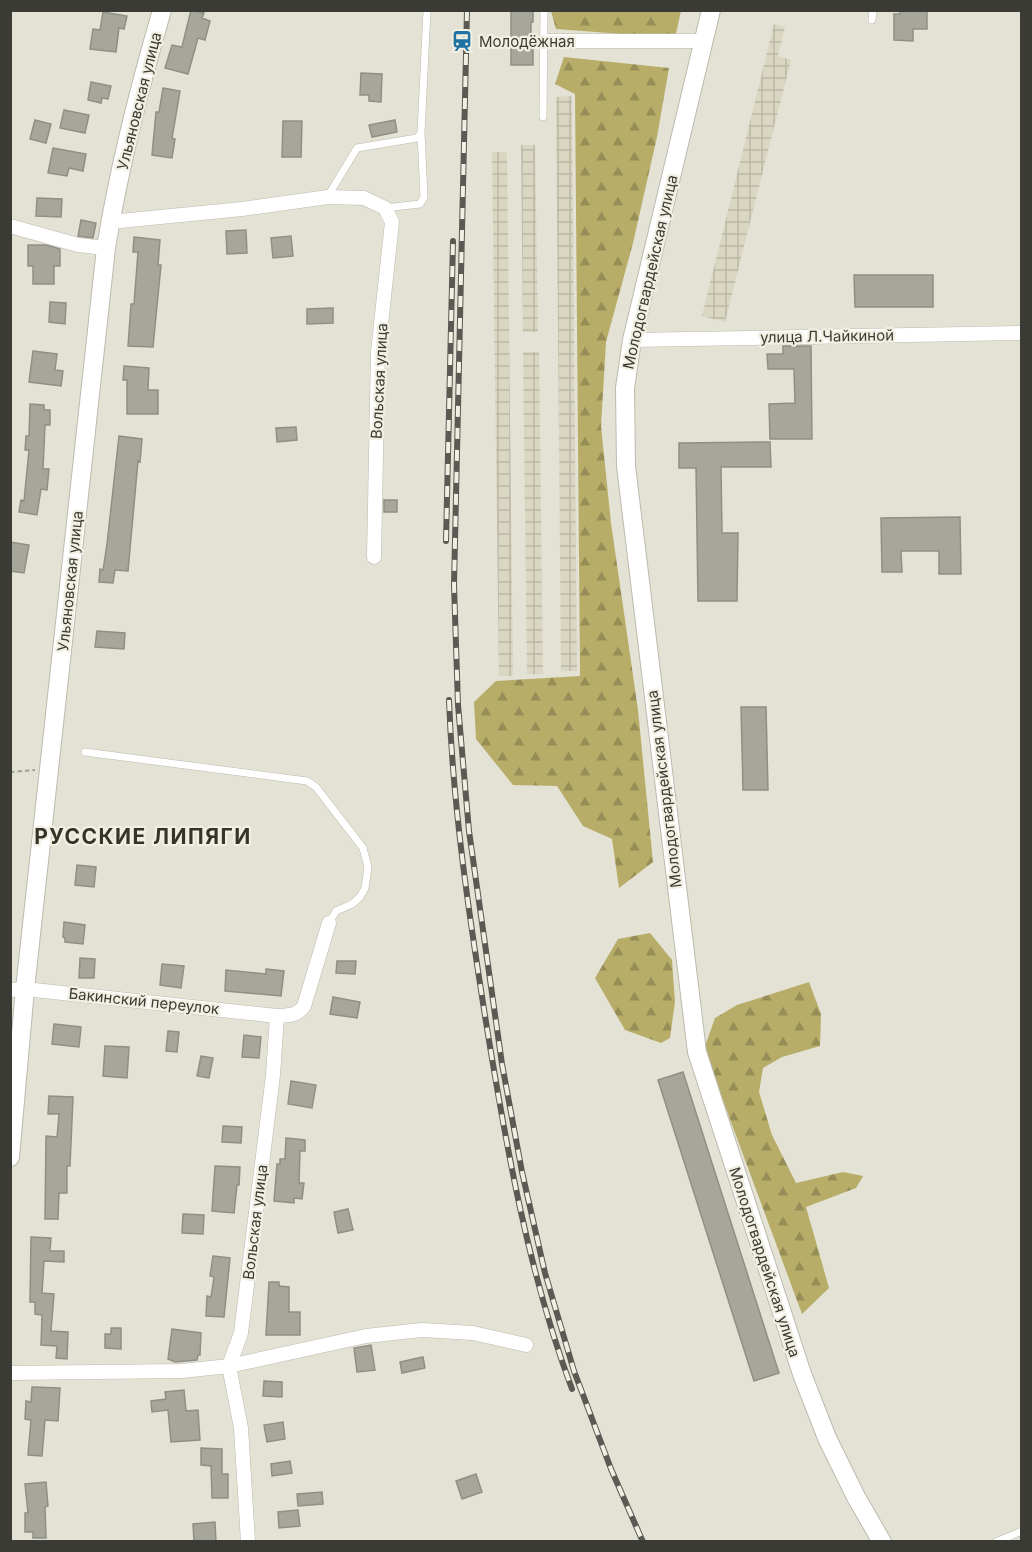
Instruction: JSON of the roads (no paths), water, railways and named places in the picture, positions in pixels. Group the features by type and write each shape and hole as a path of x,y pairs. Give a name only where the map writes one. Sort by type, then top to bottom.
{"street":[{"name":"Ульяновская улица","path":"10,1157 18,989 50,769 106,248 139,90 162,10"},
{"name":"Молодогвардейская улица","path":"711,10 632,340 625,388 626,466 697,1052 802,1374 832,1448 856,1497 882,1542"},
{"path":"545,41 704,41"},
{"path":"110,222 242,209 328,197 364,198 385,208"},
{"name":"Вольская улица","path":"374,557 378,352 392,222 385,208"},
{"path":"10,226 78,245 106,248"},
{"name":"улица Л.Чайкиной","path":"632,340 1022,333"},
{"path":"277,1016 301,1012 329,923"},
{"name":"Бакинский переулок","path":"18,989 277,1016"},
{"name":"Вольская улица","path":"229,1366 241,1333 273,1075 277,1016"},
{"path":"10,1373 182,1371 229,1366 366,1336 422,1330 473,1333 526,1345"},
{"path":"229,1366 241,1428 248,1542"}],"lane":[{"path":"385,208 420,204 424,197 421,133 427,10"},
{"path":"543,117 544,10"},
{"path":"872,20 873,10"},
{"path":"328,197 357,148 417,138 421,133"},
{"path":"85,752 307,782 316,786 363,848 368,867 365,888 360,897 352,904 336,911 329,923"},
{"path":"996,1542 1022,1531"}],"railway":[{"path":"467,10 454,585 458,705 469,831 502,1064 522,1172 545,1273 574,1371 611,1469 643,1542"},
{"path":"446,541 453,241"},
{"path":"449,700 454,781 463,861 502,1115 531,1254 556,1345 572,1389"}],"place":[{"name":"Молодёжная","path":"462,41"}],"district":[{"name":"РУССКИЕ ЛИПЯГИ","path":"143,836"}]}
